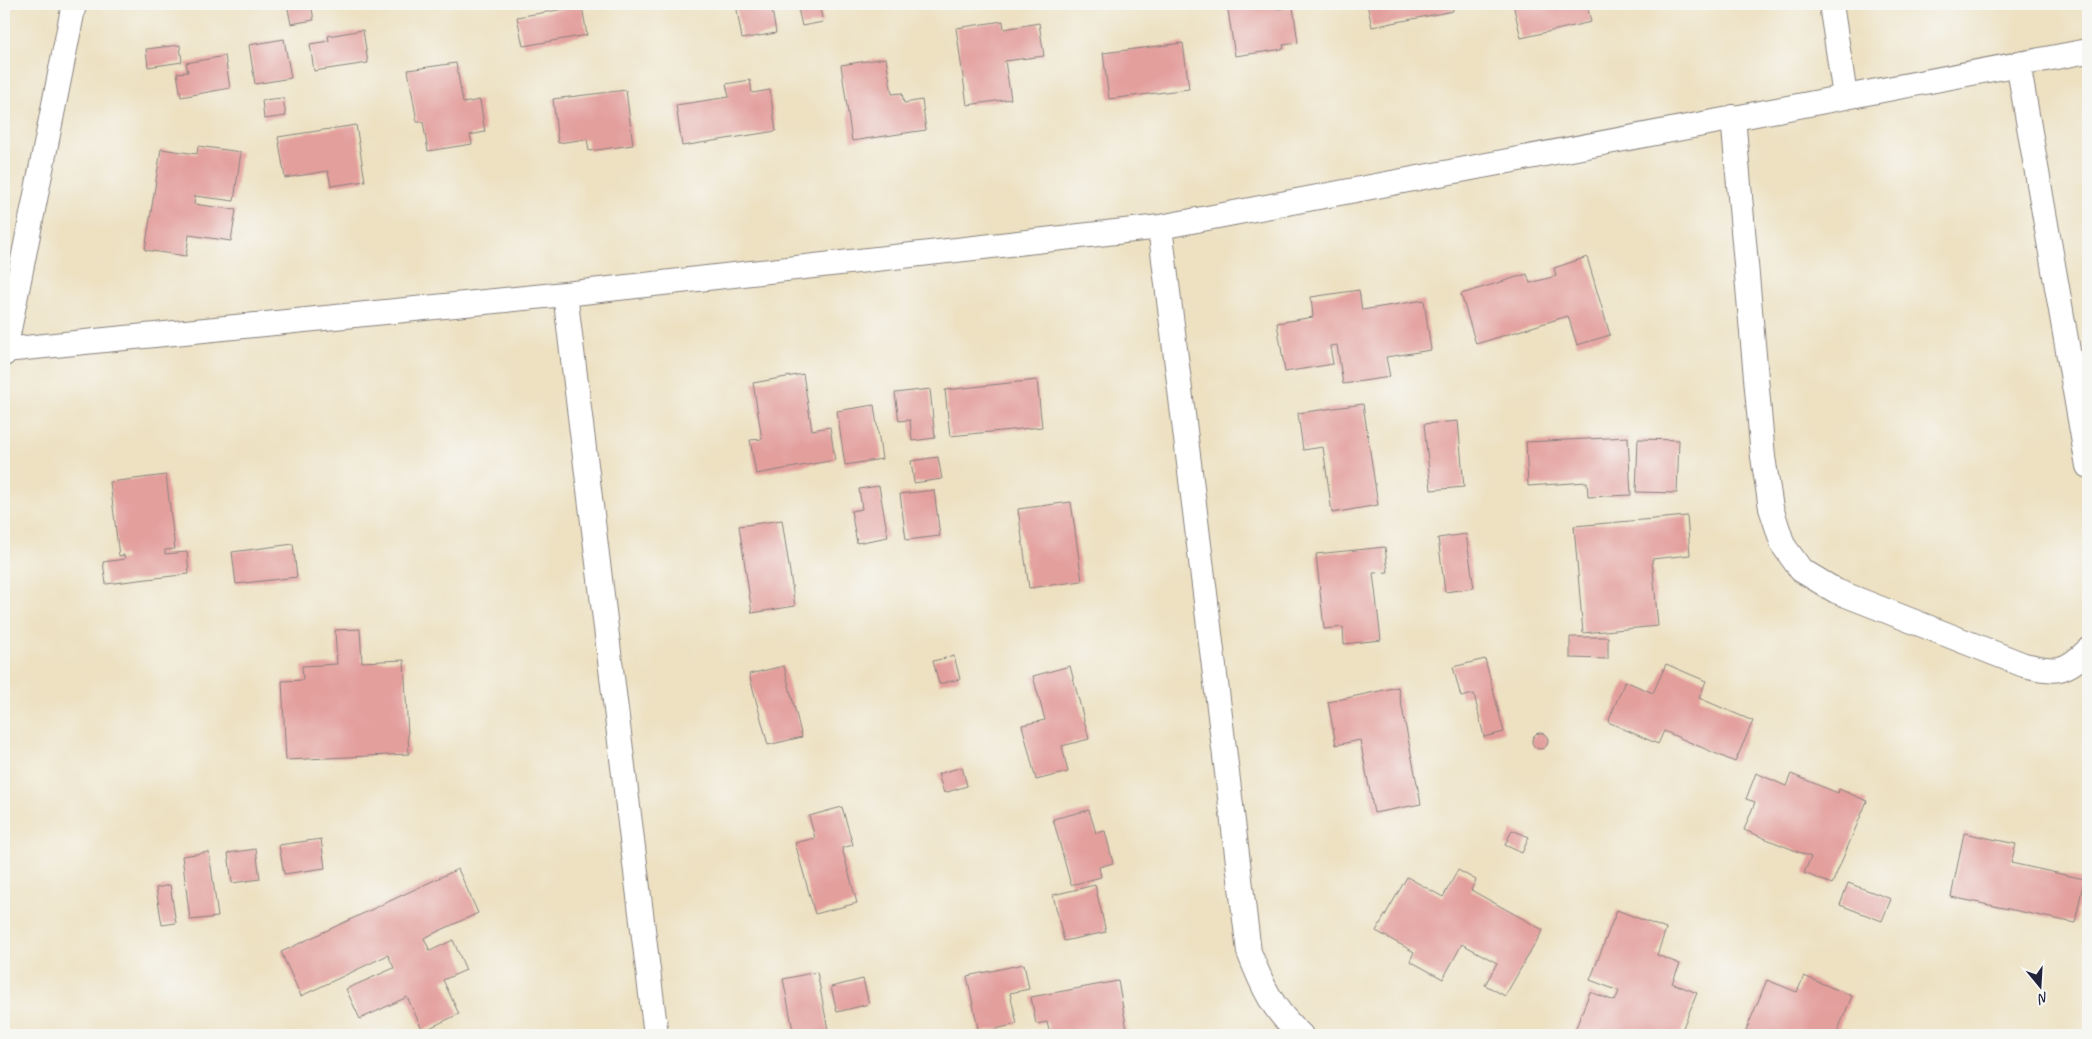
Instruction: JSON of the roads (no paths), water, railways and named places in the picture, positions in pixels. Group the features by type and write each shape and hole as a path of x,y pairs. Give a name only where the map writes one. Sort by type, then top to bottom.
{"street":[{"path":"74,4 4,352 565,294 1160,227 2088,51"},
{"path":"1831,4 1845,96"},
{"path":"2018,63 2088,466"},
{"path":"1733,117 1763,457 1771,508 1783,545 1801,570 1836,591 2024,665 2054,672 2076,662 2088,650"},
{"path":"1160,227 1249,952 1264,989 1283,1020 1301,1035"},
{"path":"565,294 656,1035"}]}
